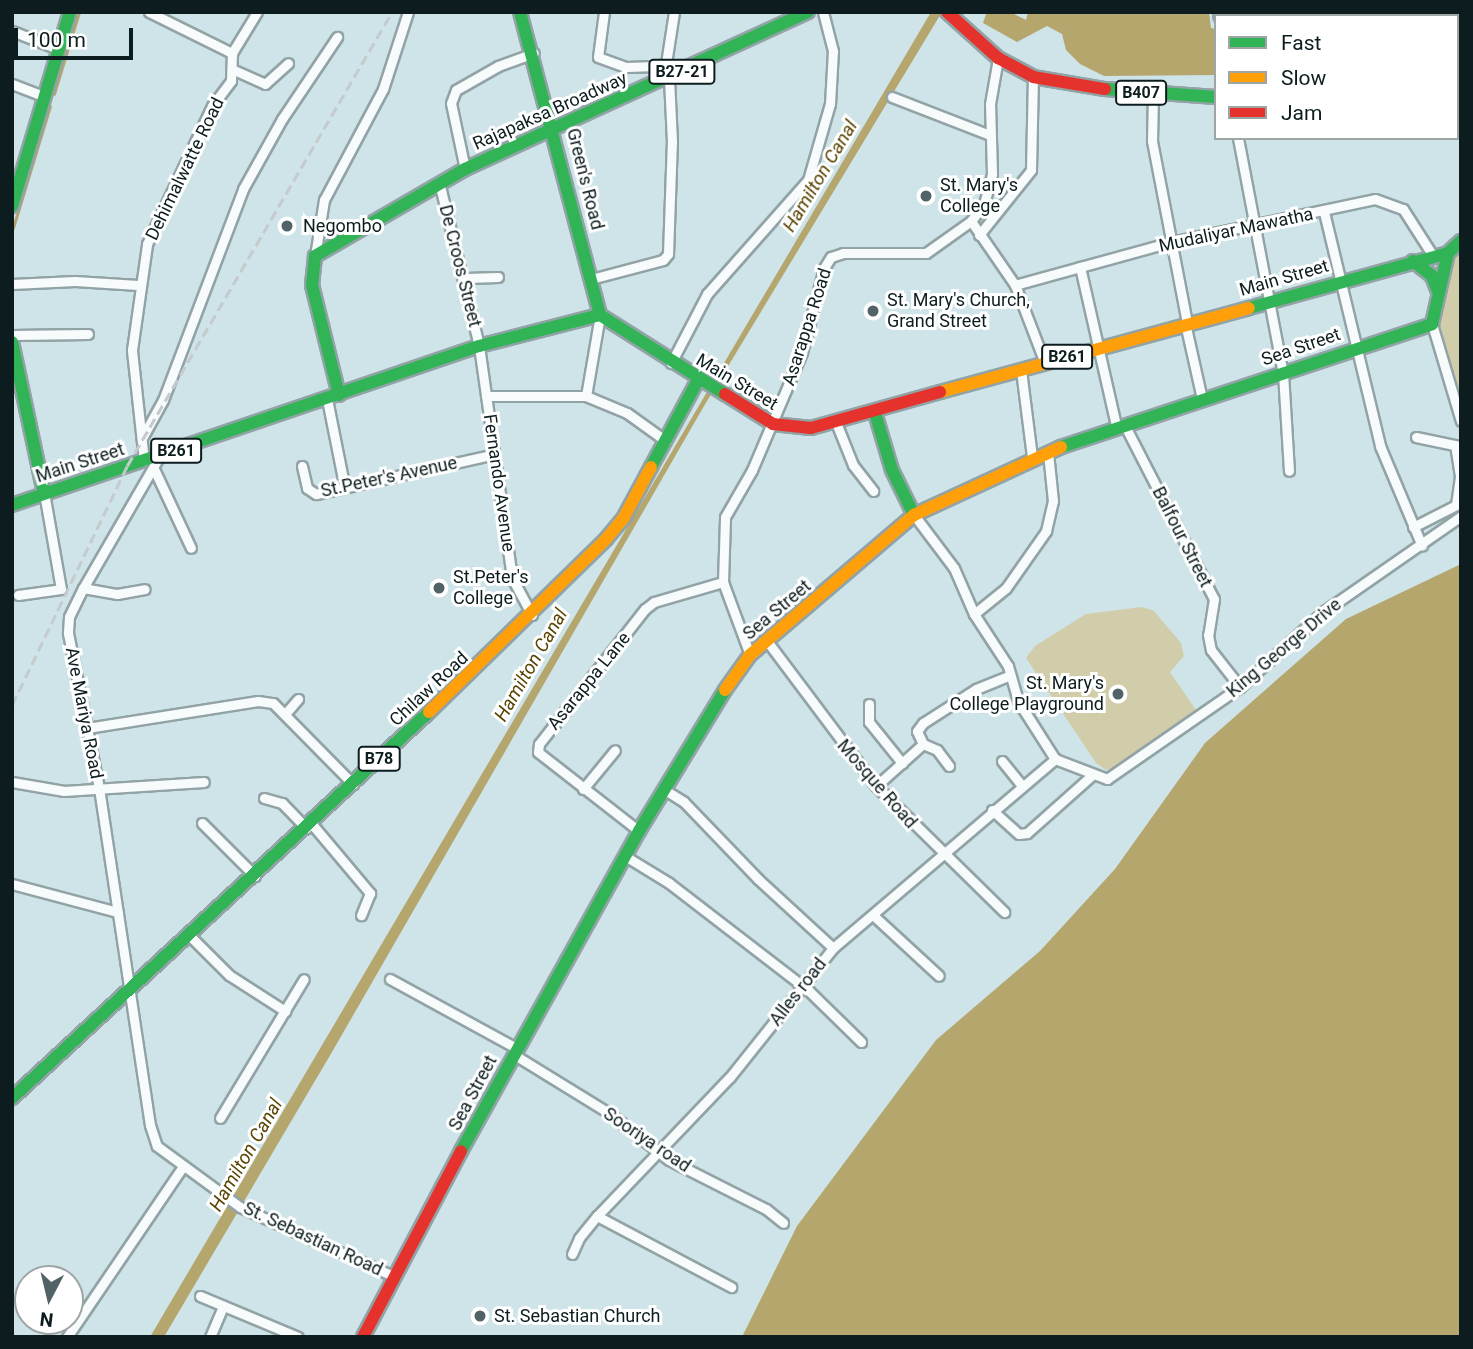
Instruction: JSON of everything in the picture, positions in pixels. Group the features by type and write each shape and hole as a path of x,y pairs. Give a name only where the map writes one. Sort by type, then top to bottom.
{"main road":[{"path":"12,206 70,12"},
{"name":"Green's Road","path":"520,12 554,126 600,315"},
{"name":"Rajapaksa Broadway","path":"315,256 440,186 465,169 666,74 808,12"},
{"name":"B407","path":"947,12 998,58 1033,78 1153,94 1214,97"},
{"path":"1432,324 1437,289 1448,253 1461,241"},
{"name":"Main Street","path":"12,505 152,462 479,346 600,315 716,392 773,424 789,429 836,425 1186,322 1448,253"},
{"path":"315,256 312,285 333,397"},
{"path":"1413,261 1432,276 1437,289"},
{"name":"Sea Street","path":"364,1336 514,1051 708,714 750,655 914,515 1032,457 1120,425 1432,324"},
{"path":"12,342 44,493"},
{"name":"Chilaw Road","path":"12,1098 255,876 532,615 622,519 698,380"},
{"path":"876,413 892,470 914,515"}],"street":[{"path":"149,12 232,53 257,12"},
{"path":"315,256 324,200 383,89 408,12"},
{"path":"604,12 598,57 626,67 666,74"},
{"path":"591,279 663,260 668,254 672,142 666,74 674,12"},
{"path":"671,363 707,294 808,180 830,104 832,51 823,12"},
{"path":"12,31 58,49"},
{"path":"142,438 163,400 243,189 282,119 337,37"},
{"name":"Dehimalwatte Road","path":"152,462 142,438 132,350 138,285 147,244 233,69 232,53"},
{"path":"465,169 451,103 456,90 498,66 534,53"},
{"name":"Asarappa Road","path":"750,655 723,582 725,517 773,424 803,352 831,257 926,253 971,221 984,204 992,174 990,104 998,58"},
{"path":"233,69 265,84 288,63"},
{"path":"979,235 1031,170 1033,78"},
{"path":"12,84 44,96"},
{"path":"1153,94 1152,141 1202,399"},
{"path":"892,97 990,135"},
{"path":"1238,140 1283,373 1289,471"},
{"name":"De Croos Street","path":"440,186 466,278 479,346"},
{"name":"Mudaliyar Mawatha","path":"1015,285 1171,242 1376,199 1403,209 1433,256"},
{"path":"1324,212 1359,346 1380,446 1422,546"},
{"path":"971,221 1015,285 1045,363"},
{"name":"Balfour Street","path":"1080,267 1098,348 1120,425 1214,599 1208,635 1211,650 1240,687"},
{"path":"466,278 498,277"},
{"path":"12,284 75,281 138,285"},
{"path":"586,396 600,315"},
{"path":"1432,324 1461,421"},
{"path":"12,335 88,334"},
{"name":"Fernando Avenue","path":"479,346 512,578 532,615"},
{"path":"1021,370 1032,457"},
{"path":"486,396 586,396 627,413 666,441"},
{"path":"333,397 344,484"},
{"path":"836,425 853,465 873,491"},
{"path":"1413,527 1456,505 1460,475 1458,446 1416,437"},
{"path":"974,614 1019,573 1046,531 1053,501 1048,453"},
{"name":"St.Peter's Avenue","path":"302,466 311,493 495,454"},
{"path":"152,462 191,548"},
{"name":"Ave Mariya Road","path":"129,990 99,788 68,633 69,617 83,588 152,462"},
{"path":"18,595 61,589 44,493"},
{"path":"914,515 954,568 974,614 1008,666 1018,701 1055,759 1091,776 1027,833 1019,834 992,810"},
{"name":"King George Drive","path":"1091,776 1107,779 1240,687 1323,612 1422,546 1461,516"},
{"name":"Asarappa Lane","path":"639,831 538,752 539,744 645,609 654,602 723,582"},
{"path":"83,588 108,594 145,589"},
{"name":"Mosque Road","path":"768,641 876,786 1004,912"},
{"path":"949,766 937,750 923,744 917,731 923,723 976,688 1009,676"},
{"path":"285,714 298,699"},
{"path":"87,728 258,701 273,703 352,784"},
{"path":"869,704 869,722 902,763"},
{"path":"876,786 923,744"},
{"path":"583,789 615,750"},
{"name":"Alles road","path":"572,1254 579,1238 597,1216 657,1149 730,1077 833,948 874,916 992,810 1055,759"},
{"path":"1002,761 1022,786"},
{"path":"12,782 64,791 204,782"},
{"path":"664,790 684,802 758,879 833,948"},
{"path":"264,798 282,803 308,825 370,892 361,915"},
{"path":"202,823 255,876"},
{"path":"625,856 669,883 802,990 861,1042"},
{"path":"12,884 117,912"},
{"path":"874,916 939,976"},
{"path":"188,935 229,975 285,1011"},
{"path":"220,1118 304,979"},
{"name":"Sooriya road","path":"390,979 514,1051 657,1149 783,1223"},
{"name":"St. Sebastian Road","path":"129,990 150,1125 157,1146 182,1168 240,1207 395,1277"},
{"path":"67,1337 182,1168"},
{"path":"597,1216 731,1287"},
{"path":"200,1296 298,1337"},
{"path":"210,1337 223,1306"}],"shaded area":[{"path":"931,12 942,12 704,406 332,1052 164,1337 150,1337"},
{"path":"1010,12 1026,20 1028,12 1209,12 1211,28 1214,29 1214,75 1104,76 1080,64 1066,50 1062,34 1047,26 1017,42 983,23 986,14"},
{"path":"1461,12 1461,65 1459,14 1244,14"},
{"path":"1461,241 1461,428 1432,324 1438,286"},
{"path":"1461,564 1461,1337 742,1337 797,1226 936,1040 1040,951 1115,869 1205,743 1346,619"},
{"name":"St. Mary's College Playground","path":"1142,607 1154,611 1181,643 1184,656 1170,672 1200,716 1136,762 1106,770 1096,763 1026,658 1035,646 1086,614"}],"waterway":[{"path":"54,94 79,12"},
{"path":"13,228 50,106"}],"railway":[{"path":"12,705 127,466 392,12"}],"traffic: fast":[{"path":"12,206 70,12"},
{"path":"520,12 600,315"},
{"path":"339,395 312,285 315,256 465,169 808,12"},
{"path":"1105,89 1214,97"},
{"path":"1249,308 1448,253 1461,241"},
{"path":"1061,447 1432,324 1448,253"},
{"path":"1413,261 1432,276 1437,289"},
{"path":"12,505 479,346 600,315 725,394"},
{"path":"12,342 44,493"},
{"path":"651,467 698,380"},
{"path":"875,413 892,470 914,515"},
{"path":"461,1151 639,831 725,690"},
{"path":"12,1098 429,712"}],"traffic: slow":[{"path":"940,392 1249,308"},
{"path":"725,690 750,655 914,515 1061,447"},
{"path":"429,712 606,539 623,519 651,467"}],"traffic: jam":[{"path":"947,12 998,58 1033,77 1105,89"},
{"path":"725,394 773,424 811,428 940,392"},
{"path":"363,1337 461,1151"}],"place":[{"name":"St. Mary's College","path":"926,196"},
{"name":"Negombo","path":"287,226"},
{"name":"St. Mary's Church, Grand Street","path":"873,311"},
{"name":"St.Peter's College","path":"439,588"},
{"name":"St. Mary's College Playground","path":"1118,694"},
{"name":"St. Sebastian Church","path":"480,1316"}],"water label":[{"name":"Hamilton Canal","path":"820,176"},
{"name":"Hamilton Canal","path":"531,665"},
{"name":"Hamilton Canal","path":"246,1155"}]}
